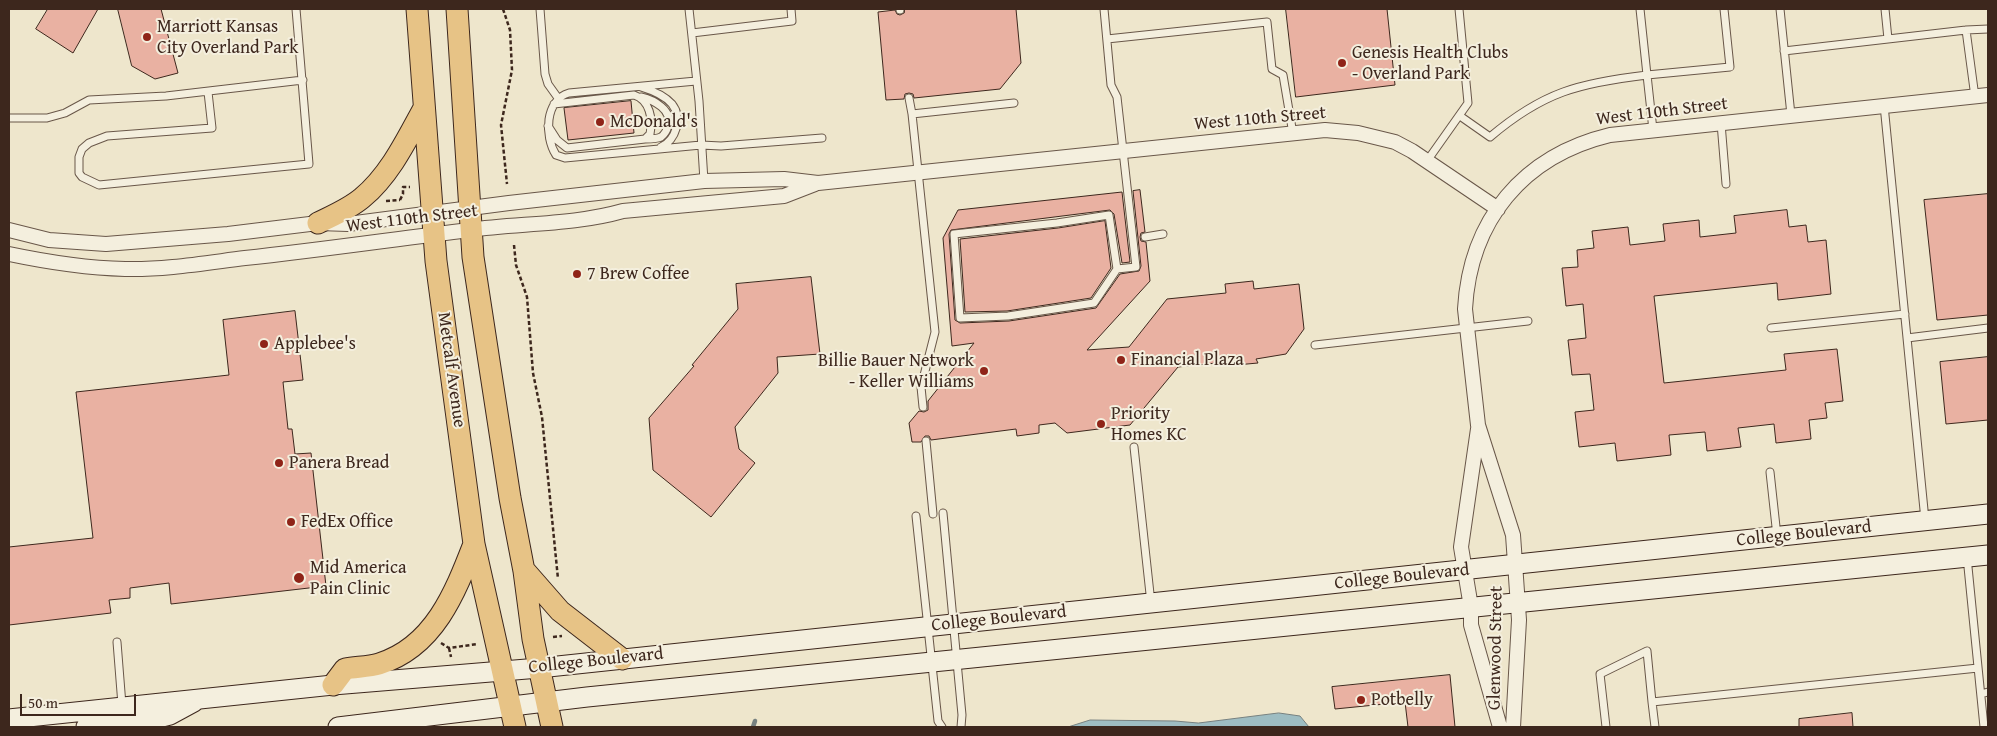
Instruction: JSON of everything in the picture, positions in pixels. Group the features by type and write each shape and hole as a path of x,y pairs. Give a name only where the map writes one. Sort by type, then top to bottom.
{"main road":[{"name":"Metcalf Avenue","path":"418,9 436,261 474,544 513,717"},
{"path":"457,9 470,230 482,322 539,668 552,727"},
{"path":"318,223 361,199 376,184 388,169 424,108"},
{"name":"College Boulevard","path":"9,719 332,685 539,668 1988,514"},
{"path":"332,685 345,669 379,664 396,657 414,645 428,632 440,619 449,603 474,544"},
{"name":"College Boulevard","path":"338,727 513,717 546,703 1988,555"},
{"path":"524,571 560,611 622,659"},
{"path":"86,727 150,720 170,715 202,698"}],"street":[{"name":"West 110th Street","path":"9,230 49,240 106,244 200,237 318,223 348,224 704,181 784,179 818,183 1325,130 1358,133 1395,142 1427,161 1498,209 1510,192 1534,169 1560,152 1589,140 1610,135 1982,96"},
{"name":"West 110th Street","path":"9,254 38,260 126,269 186,265 470,230 599,218 622,210 784,196 818,183"},
{"name":"Glenwood Street","path":"1498,209 1482,234 1472,260 1466,291 1465,309 1478,425 1513,535 1519,620 1513,727"},
{"name":"Glenwood Street","path":"1478,425 1461,547 1471,607 1471,625 1500,727"}],"lane":[{"path":"208,92 212,128 107,136 90,143 82,149 79,157 79,173 82,178 99,184 309,164 296,9"},
{"path":"540,9 545,74 556,101"},
{"path":"689,9 704,181"},
{"path":"692,33 792,21 791,9"},
{"path":"1104,9 1111,85 1117,96 1136,267 1117,269 1094,303 1008,316 960,318 954,234 1057,224 1109,215 1117,269"},
{"path":"1427,161 1468,103 1459,9"},
{"path":"1640,9 1653,130"},
{"path":"1460,116 1490,137 1528,108 1569,89 1608,80 1730,66 1724,9"},
{"path":"1780,9 1791,115"},
{"path":"1885,9 1888,39"},
{"path":"1107,39 1267,22 1272,68 1283,75 1293,134"},
{"path":"1784,51 1988,29"},
{"path":"1966,30 1982,96"},
{"path":"9,118 47,118 65,113 89,100 166,96 303,80"},
{"path":"696,81 570,93 556,101 548,126 552,148 556,155 565,158 702,145 721,146 822,138"},
{"path":"638,87 661,96 672,104 676,112 676,129 673,138 668,144 656,149"},
{"path":"548,126 557,140 567,148 660,138 669,124 667,112 662,107 654,102 631,94 556,101"},
{"path":"639,96 646,103 650,118 650,134 645,139"},
{"path":"909,98 935,332 921,387 923,407"},
{"path":"912,114 1014,104"},
{"path":"1884,105 1926,521"},
{"path":"1721,123 1726,184"},
{"path":"1145,237 1163,234"},
{"path":"1771,328 1905,314"},
{"path":"1315,345 1528,321"},
{"path":"1907,338 1988,328"},
{"path":"926,441 933,514"},
{"path":"1134,447 1151,603"},
{"path":"1770,472 1777,537"},
{"path":"942,514 962,715 961,727"},
{"path":"916,516 938,720 942,727"},
{"path":"1967,557 1978,668 1985,693 1985,723"},
{"path":"117,642 122,706"},
{"path":"1606,727 1600,674 1647,651 1655,727"},
{"path":"1652,702 1978,668"}],"path":[{"path":"503,9 510,30 512,70 501,125 507,184"},
{"path":"402,208 400,200 403,194 403,187 410,187"},
{"path":"514,245 516,265 527,298 533,373 542,417 558,583"},
{"path":"451,657 448,648 478,644"}],"water":[{"path":"1279,713 1300,716 1309,727 1068,727 1090,720 1198,723"}],"building":[{"path":"48,9 98,9 73,53 36,29"},
{"name":"Marriott Kansas City Overland Park","path":"118,9 161,9 178,73 155,79 132,66"},
{"path":"905,9 1016,9 1021,63 1000,89 914,98 913,94 909,93 905,94 904,99 886,100 878,12 895,10 900,15 904,13"},
{"name":"Genesis Health Clubs - Overland Park","path":"1286,9 1387,9 1395,85 1296,97"},
{"name":"McDonald's","path":"631,101 634,133 568,140 564,108"},
{"name":"Financial Plaza","path":"1140,190 1145,232 1141,233 1140,237 1141,241 1146,242 1150,281 1087,350 1129,347 1167,299 1226,293 1225,284 1253,281 1254,289 1299,284 1304,329 1286,354 1256,359 1258,363 1236,365 1236,361 1178,367 1130,425 1067,433 1055,423 1039,425 1039,433 1017,436 1016,429 931,440 929,436 925,436 921,442 912,442 909,423 919,411 924,412 928,410 928,401 974,343 952,346 943,238 958,210 1122,192 1130,262 1122,263 1114,214 1110,210 951,230 949,234 955,320 960,323 1009,321 1096,308 1120,274 1139,271 1141,266 1133,191"},
{"path":"1988,194 1988,315 1937,320 1924,200"},
{"path":"1787,210 1789,227 1806,225 1808,242 1826,240 1831,294 1778,300 1777,283 1654,296 1664,383 1786,370 1784,354 1837,349 1843,401 1825,403 1827,418 1809,420 1811,439 1776,443 1774,424 1738,428 1741,447 1707,451 1705,432 1669,435 1671,455 1617,461 1615,443 1579,447 1575,412 1594,410 1590,374 1572,375 1568,340 1586,338 1583,304 1566,306 1562,268 1578,267 1577,250 1594,248 1592,231 1628,227 1630,245 1665,241 1663,224 1699,220 1700,237 1736,233 1734,216"},
{"path":"1105,221 1111,268 1091,298 1007,311 965,312 960,239"},
{"path":"811,277 820,354 777,357 778,373 735,427 739,449 755,463 711,517 653,470 649,418 694,366 692,365 738,309 736,284"},
{"path":"295,311 303,380 283,382 288,429 292,429 295,454 311,453 326,586 171,604 169,583 130,588 130,598 109,600 111,613 9,625 9,547 93,538 76,392 229,375 223,320"},
{"path":"1988,357 1988,420 1946,424 1940,362"},
{"path":"1450,675 1455,727 1408,727 1405,702 1335,709 1332,687"},
{"path":"1852,713 1853,727 1799,727 1799,719"}],"waterway":[{"path":"753,727 755,721"}],"place":[{"name":"Marriott Kansas City Overland Park","path":"147,37"},
{"name":"Genesis Health Clubs - Overland Park","path":"1342,63"},
{"name":"McDonald's","path":"600,122"},
{"name":"7 Brew Coffee","path":"577,274"},
{"name":"Applebee's","path":"264,344"},
{"name":"Financial Plaza","path":"1121,360"},
{"name":"Billie Bauer Network - Keller Williams","path":"984,371"},
{"name":"Priority Homes KC","path":"1101,424"},
{"name":"Panera Bread","path":"279,463"},
{"name":"FedEx Office","path":"291,522"},
{"name":"Mid America Pain Clinic","path":"299,578"},
{"name":"Potbelly","path":"1361,700"}]}
